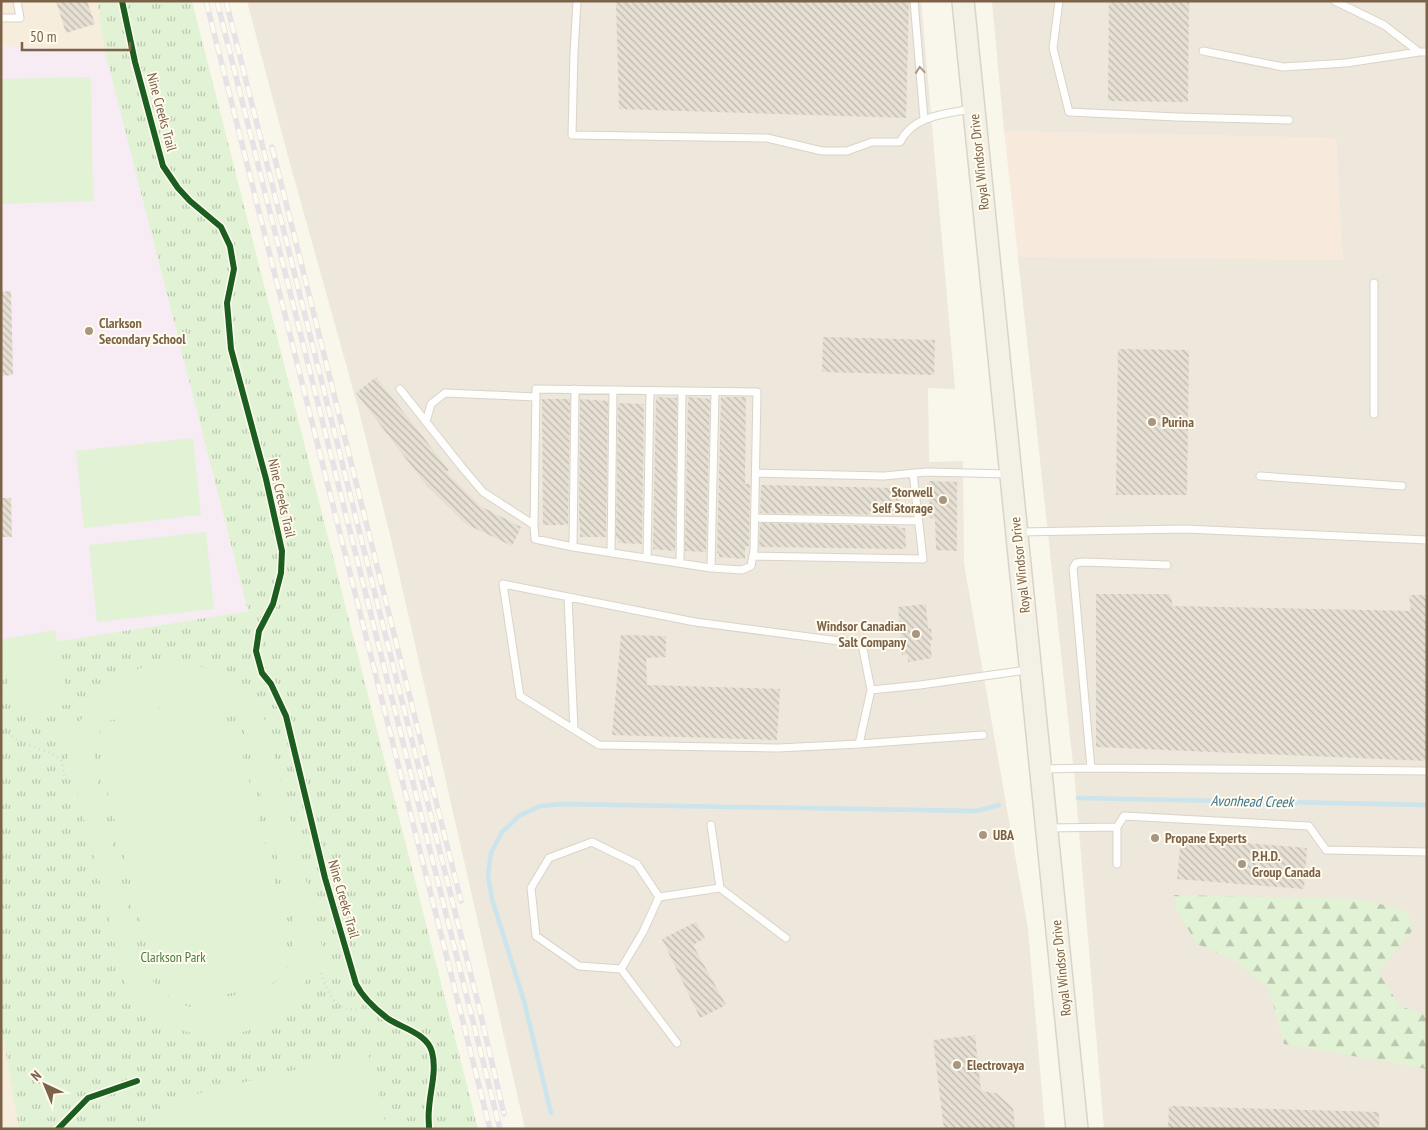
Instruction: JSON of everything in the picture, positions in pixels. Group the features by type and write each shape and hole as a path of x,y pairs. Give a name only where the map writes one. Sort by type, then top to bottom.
{"main road":[{"name":"Royal Windsor Drive","path":"963,1 1077,1129"}],"lane":[{"path":"1,18 20,18 17,1"},
{"path":"577,1 572,135 767,138 810,149 843,151 852,150 872,142 900,142 908,131 924,119 974,109"},
{"path":"914,1 924,119"},
{"path":"1059,1 1052,48 1069,112 1289,120"},
{"path":"1335,1 1384,25 1423,52"},
{"path":"1203,51 1283,67 1346,63 1423,52"},
{"path":"1374,283 1374,414"},
{"path":"536,389 613,390 758,392 754,556 751,566 742,570 711,568 573,547 535,539 536,389"},
{"path":"573,547 575,389"},
{"path":"400,390 483,492 534,525"},
{"path":"611,553 613,390"},
{"path":"647,558 650,391"},
{"path":"680,564 682,391"},
{"path":"711,568 715,392"},
{"path":"426,422 431,404 445,393 536,397"},
{"path":"756,472 884,476 926,472 1011,474"},
{"path":"754,556 923,559 913,473"},
{"path":"1260,476 1402,486"},
{"path":"755,518 918,521"},
{"path":"1017,532 1186,529 1427,540"},
{"path":"1092,768 1073,568 1076,563 1084,562 1167,565"},
{"path":"859,744 871,690 862,644 695,622 503,584 520,696 600,745 778,748 859,744 983,735"},
{"path":"568,597 574,729"},
{"path":"871,690 1030,670"},
{"path":"1041,769 1427,771"},
{"path":"1117,864 1117,827 1124,816 1308,826 1326,850 1427,852"},
{"path":"711,825 720,888"},
{"path":"1046,828 1117,827"},
{"path":"659,896 637,864 592,842 549,858 531,888 536,936 579,966 621,969 677,1043"},
{"path":"659,896 720,888 786,938"},
{"path":"621,969 644,932 659,896"}],"path":[{"path":"1,726 18,741 53,754 61,760 66,782"},
{"path":"321,973 333,1001 344,1008 352,1010 364,1008 372,1004"},
{"path":"58,1129 88,1098 137,1081"}],"shaded area":[{"path":"1,1 97,1 105,52 1,46"},
{"path":"247,1 921,1 955,389 928,388 929,462 963,461 964,564 1028,929 1045,1129 525,1129 392,543 358,407"},
{"path":"992,1 1427,1 1427,1129 1104,1129 1075,782 1018,257 1343,260 1336,138 1004,131"},
{"name":"Clarkson Secondary School","path":"1,46 105,52 248,611 75,639 1,647"},
{"path":"1004,131 1336,138 1343,260 1018,257"},
{"path":"1,1025 19,1129 1,1129"}],"green space":[{"name":"Clarkson Park","path":"97,1 192,1 478,1129 19,1129 1,1025 1,647 75,639 248,611 105,52"},
{"path":"91,77 93,201 1,204 1,79"},
{"path":"193,438 201,515 84,528 76,451"},
{"path":"206,532 214,609 97,622 89,545"},
{"path":"55,630 69,704 14,715 1,649 1,640"},
{"path":"175,661 209,669 228,678 252,703 260,702 318,927 327,972 308,977 294,1001 265,1023 249,1030 232,1034 214,1036 180,1030 149,1012 135,994 128,996 60,727 80,721 104,690 126,673 159,662","holes":["212,695 218,698 240,721 247,740 293,920 293,944 290,963 284,975 272,985 191,1007 169,999 154,983 142,963 95,772 95,753 97,740 105,722"]},
{"path":"211,696 224,707 230,730 236,729 288,935 283,937 288,961 285,971 275,982 188,1004 174,1000 169,996 163,988 157,968 153,969 100,763 106,761 100,738 106,723"},
{"path":"1174,895 1362,899 1408,912 1412,931 1378,972 1400,1006 1427,1015 1427,1069 1284,1044 1269,989 1236,961 1197,944 1177,910"},
{"path":"368,1052 387,1129 165,1129 159,1103"}],"building":[{"path":"56,1 87,1 95,24 66,33"},
{"path":"616,1 909,1 906,118 619,109"},
{"path":"1109,1 1189,1 1188,102 1108,101"},
{"path":"11,291 13,375 1,376 1,292"},
{"path":"823,337 935,340 934,375 822,372"},
{"name":"Purina","path":"1118,349 1189,350 1187,495 1116,495"},
{"path":"376,377 449,470 446,472 480,506 521,527 512,546 466,524 426,485 356,393"},
{"path":"656,397 677,398 675,551 653,549"},
{"path":"688,397 710,399 706,552 685,551"},
{"path":"721,397 746,397 745,484 750,484 749,546 745,546 745,559 719,557 719,553 717,553"},
{"path":"542,399 570,399 568,525 543,525"},
{"path":"580,399 608,402 606,537 580,537"},
{"path":"618,403 644,404 642,544 618,543 619,538 616,538"},
{"name":"Storwell Self Storage","path":"929,481 957,482 957,551 936,550 935,519 930,518"},
{"path":"761,485 898,488 899,515 760,513"},
{"path":"1,498 11,498 12,537 1,537"},
{"path":"760,523 899,526 899,528 905,528 906,549 759,547"},
{"path":"1096,594 1170,594 1173,606 1411,611 1409,595 1427,595 1427,761 1096,747"},
{"name":"Windsor Canadian Salt Company","path":"926,604 928,629 931,628 932,658 908,662 908,654 902,655 898,607"},
{"path":"621,635 666,636 666,657 646,658 647,685 780,689 777,740 612,735"},
{"name":"P.H.D. Group Canada","path":"1181,838 1307,848 1304,889 1177,879"},
{"path":"696,922 705,938 693,945 726,1005 700,1018 662,939"},
{"name":"Electrovaya","path":"975,1035 981,1091 996,1093 1013,1108 1015,1129 944,1129 933,1040"},
{"path":"1169,1106 1379,1112 1379,1129 1168,1129"}],"waterway":[{"name":"Avonhead Creek","path":"1078,798 1427,805"},
{"path":"551,1113 524,1001 492,899 488,876 491,853 502,832 519,816 540,806 563,804 976,811 999,805"}],"railway":[{"path":"206,1 490,1129"},
{"path":"217,1 500,1129"},
{"path":"226,1 477,999 504,1114"},
{"path":"272,147 461,901"}],"cycle path":[{"name":"Nine Creeks Trail","path":"122,1 135,62 163,166 178,188 190,201 221,227 230,246 234,269 227,303 231,349 266,479 282,551 281,573 273,604 259,631 256,651 262,673 271,684 286,716 325,878 356,984 365,998 378,1010 393,1022 425,1040 432,1052 434,1073 429,1112 429,1129"},
{"path":"58,1129 88,1098 137,1081"}],"place":[{"name":"Clarkson Secondary School","path":"89,331"},
{"name":"Purina","path":"1152,422"},
{"name":"Storwell Self Storage","path":"943,500"},
{"name":"Windsor Canadian Salt Company","path":"916,634"},
{"name":"UBA","path":"983,835"},
{"name":"Propane Experts","path":"1155,838"},
{"name":"P.H.D. Group Canada","path":"1242,864"},
{"name":"Electrovaya","path":"957,1065"}]}
